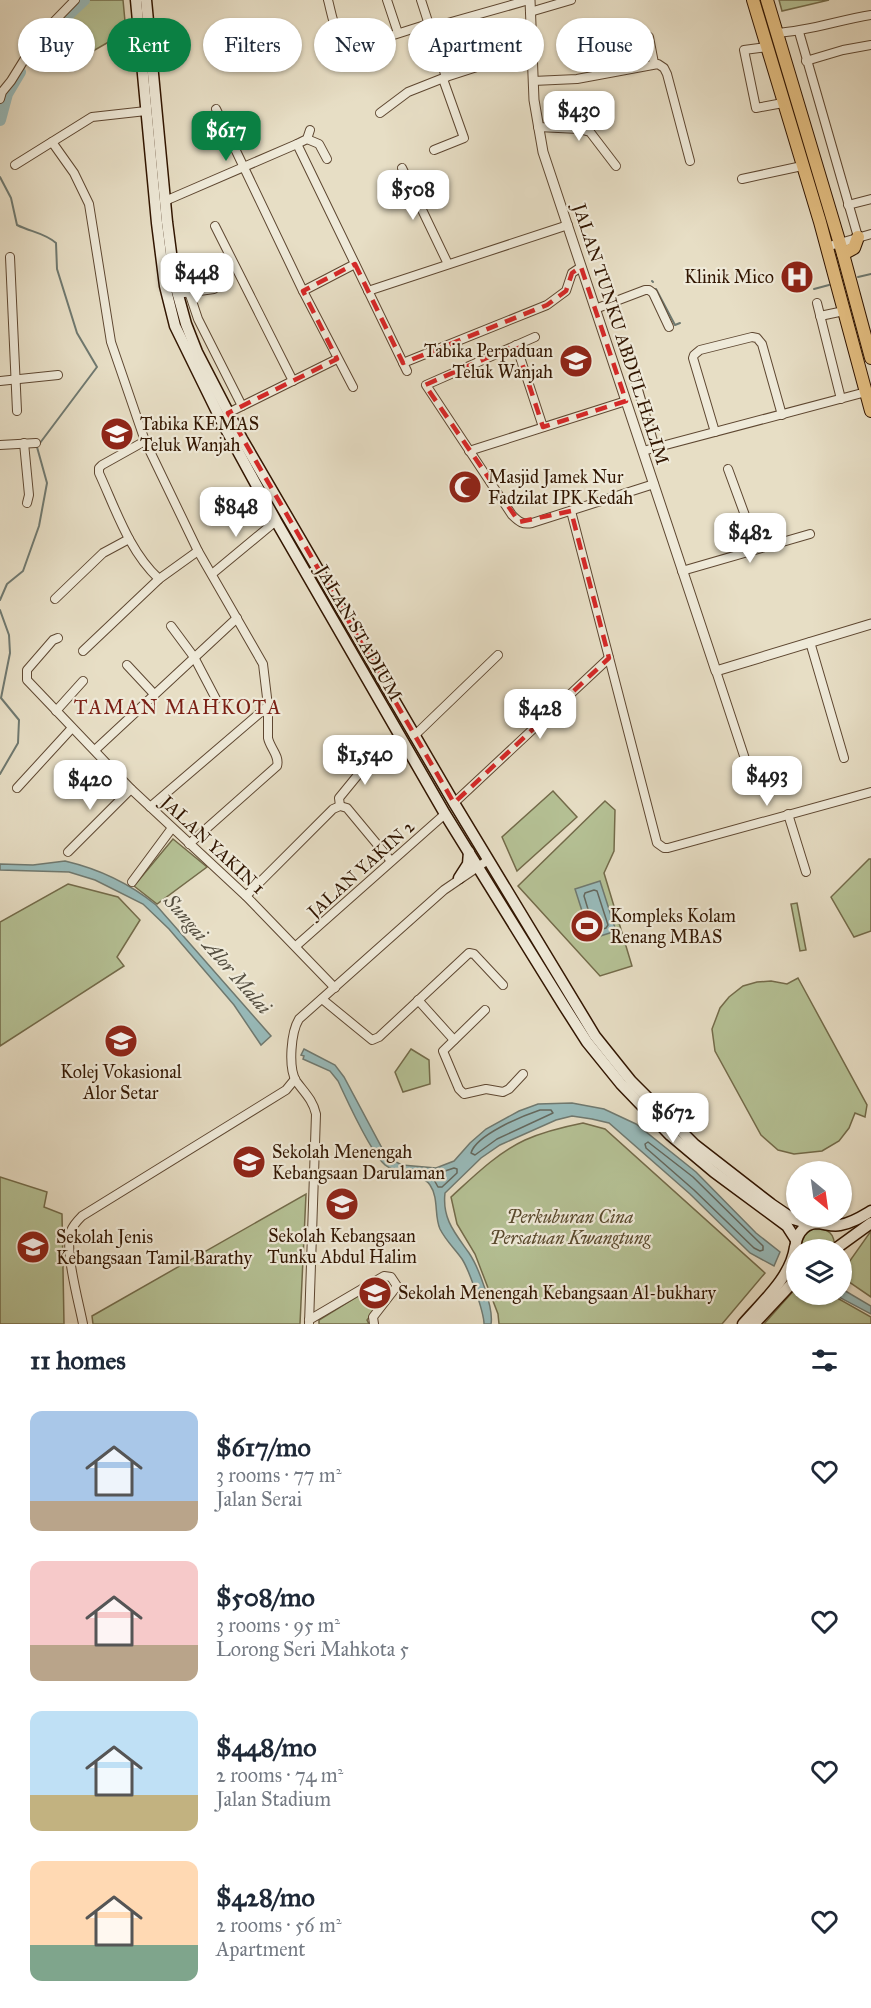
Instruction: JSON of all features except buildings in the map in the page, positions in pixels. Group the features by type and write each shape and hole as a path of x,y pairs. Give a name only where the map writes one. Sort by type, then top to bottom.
{"main road":[{"name":"JALAN STADIUM","path":"136,0 165,286 175,326 222,422 276,521 445,814 574,1022 621,1084 689,1152 787,1226 793,1239"},
{"name":"JALAN STADIUM","path":"146,0 165,201 177,294 197,352 228,412 453,803 579,1012 631,1081 677,1129 728,1172 786,1214"},
{"path":"753,0 826,247 871,411"},
{"path":"767,0 842,248 871,358"},
{"path":"842,248 854,248 858,237"},
{"path":"459,878 468,864 469,852"},
{"path":"459,878 473,877 486,880"},
{"path":"852,1222 871,1211"},
{"path":"850,1239 871,1223"},
{"path":"798,1239 799,1233 806,1227"},
{"path":"828,1227 835,1233 836,1239"},
{"path":"743,1324 786,1272"},
{"path":"754,1324 786,1290"}],"street":[{"path":"1,93 37,39 75,0"},
{"path":"328,0 338,36 352,46 359,46 408,30"},
{"path":"387,0 398,33"},
{"path":"421,0 426,18"},
{"path":"465,18 529,0"},
{"name":"JALAN TUNKU ABDUL HALIM","path":"529,0 531,18"},
{"path":"541,9 549,0"},
{"path":"531,12 571,0"},
{"path":"777,33 798,32 850,18 871,15"},
{"path":"798,32 858,237 871,234"},
{"path":"806,61 843,50 871,45"},
{"path":"767,48 744,50 756,108 783,103"},
{"path":"654,63 661,65 666,71 690,161"},
{"path":"434,150 464,138 443,72"},
{"path":"380,113 390,108 404,94 463,72"},
{"name":"JALAN TUNKU ABDUL HALIM","path":"533,72 543,152 716,671"},
{"path":"533,81 577,79 611,72"},
{"path":"216,108 303,291 353,387"},
{"path":"15,165 92,117 146,111"},
{"path":"538,127 579,129 590,132 616,166"},
{"path":"307,140 310,130"},
{"path":"165,201 307,140 319,144 327,159"},
{"path":"52,142 74,173 89,204 111,342 145,441 198,551 263,664 268,706 268,738 278,758 277,766 189,844"},
{"path":"297,144 405,367 547,305 561,296 569,286 572,273 581,267"},
{"path":"742,179 802,166"},
{"path":"402,168 447,264"},
{"path":"848,206 871,199"},
{"path":"368,291 568,225"},
{"path":"215,226 293,381"},
{"path":"826,247 842,248"},
{"path":"10,257 16,411"},
{"path":"303,291 355,264"},
{"path":"177,294 214,289"},
{"path":"596,309 650,290 669,327"},
{"path":"189,292 198,319 242,406"},
{"path":"817,303 841,399"},
{"path":"820,316 844,310"},
{"path":"535,337 426,386 519,522 532,523 654,484"},
{"path":"715,432 693,358 700,350 752,337 757,338 762,344 782,415"},
{"path":"516,345 543,427"},
{"path":"228,412 337,359"},
{"path":"0,381 58,375"},
{"path":"634,375 655,448"},
{"path":"643,451 866,392"},
{"path":"469,451 626,401"},
{"path":"145,441 99,468 99,473 129,539 141,560 159,579"},
{"path":"24,443 29,495 27,503"},
{"path":"0,445 36,443"},
{"path":"728,469 757,548"},
{"path":"571,511 655,838 660,846 668,848 871,792"},
{"path":"212,574 276,521"},
{"path":"682,571 810,534"},
{"path":"55,599 103,553 129,539"},
{"path":"83,651 159,579 198,551"},
{"path":"95,750 237,618"},
{"path":"753,783 716,671 871,624"},
{"path":"171,626 194,657 216,699"},
{"name":"JALAN YAKIN 1","path":"58,638 53,640 27,670 27,680 131,789 246,896 334,988"},
{"path":"810,642 844,758"},
{"path":"414,735 498,655"},
{"path":"453,803 609,658"},
{"path":"127,665 154,694"},
{"path":"56,711 83,681"},
{"path":"150,807 268,706"},
{"path":"17,788 72,728"},
{"path":"340,806 339,798 357,776 359,766"},
{"path":"68,852 131,789"},
{"path":"246,896 333,809 340,806 347,808 391,861"},
{"name":"JALAN YAKIN 2","path":"296,946 445,814"},
{"path":"788,814 806,872"},
{"path":"132,882 172,828"},
{"path":"309,1322 316,1114 310,1098 295,1078 292,1038 295,1026 299,1019 459,878 488,860"},
{"path":"322,999 372,1040 379,1037 469,953 474,954 503,985"},
{"path":"418,1000 454,1040"},
{"path":"484,1010 442,1051 459,1089 464,1094 486,1089 502,1092 509,1089 523,1074"},
{"path":"83,1324 69,1240 75,1223 82,1216 286,1090 295,1078"},
{"path":"286,1090 302,1088"},
{"path":"309,1322 384,1276 391,1276 397,1286 373,1317 374,1324"}],"highlighted area":[{"path":"355,264 403,363 547,305 566,291 572,273 581,267 626,401 543,427 516,345 425,385 519,522 571,511 609,658 454,803 228,413 337,359 303,291"}],"green space":[{"path":"89,0 123,0 125,18 107,18 107,43 95,50 95,18 69,18"},
{"path":"779,0 829,0 782,11"},
{"path":"553,791 577,817 517,871 502,837"},
{"name":"Kompleks Kolam Renang MBAS","path":"605,801 615,810 614,851 604,873 632,966 600,976 518,886"},
{"path":"173,839 207,867 157,904 134,886"},
{"path":"871,859 871,931 854,937 831,897"},
{"path":"68,884 118,897 140,920 117,957 124,966 0,1046 0,922"},
{"path":"797,903 806,950 800,951 791,904"},
{"path":"798,978 867,1105 865,1117 855,1113 849,1128 839,1141 822,1151 794,1154 778,1150 761,1135 715,1051 712,1029 720,1008 743,986 771,981 787,984"},
{"path":"411,1049 429,1060 430,1084 403,1092 395,1072"},
{"name":"Perkuburan Cina Persatuan Kwangtung","path":"583,1123 605,1129 765,1273 722,1324 499,1324 498,1314 475,1254 457,1224 451,1197 486,1166 515,1145 546,1132"},
{"name":"Sekolah Jenis Kebangsaan Tamil Barathy","path":"0,1177 47,1192 44,1207 62,1214 64,1324 0,1324"},
{"path":"306,1194 300,1324 93,1324 92,1316"},
{"path":"813,1227 830,1233 834,1239 800,1239"},
{"path":"871,1231 871,1297 852,1284 852,1258"},
{"path":"366,1291 376,1308 367,1320 369,1324 319,1324 319,1320"},
{"path":"786,1299 786,1305 850,1305 871,1317 871,1324 764,1324"}],"water":[{"path":"65,861 113,878 156,905 271,1036 261,1045 234,1005 169,929 143,904 95,880 69,872 0,870 0,864 33,865"},
{"path":"600,881 616,931 591,939 575,889"},
{"path":"304,1049 335,1065 344,1077 382,1148 390,1159 402,1165 436,1168 454,1161 486,1129 519,1111 538,1104 572,1103 604,1109 636,1124 696,1172 756,1233 780,1252 774,1266 750,1253 690,1194 609,1123 572,1116 556,1120 500,1145 481,1158 445,1193 448,1218 454,1232 473,1259 488,1298 491,1324 484,1324 479,1301 465,1264 440,1229 435,1196 430,1185 422,1178 385,1165 366,1138 338,1081 330,1071 303,1059 304,1056 301,1055"},
{"path":"852,1295 871,1306 871,1314 852,1304"}],"waterway":[{"path":"65,18 84,0"},
{"path":"0,120 7,94 20,72"},
{"path":"0,177 11,198 17,225 43,235 56,243 57,269 77,333 97,367 37,447 47,483 39,526 23,571 7,584 0,600"},
{"path":"858,277 871,274"},
{"path":"814,289 829,285"},
{"path":"656,289 675,325 680,323"},
{"path":"0,610 9,635 10,653 1,698 19,720 18,743 0,774"}],"place":[{"name":"Klinik Mico","path":"797,277"},
{"name":"Tabika Perpaduan Teluk Wanjah","path":"576,361"},
{"name":"Tabika KEMAS Teluk Wanjah","path":"117,434"},
{"name":"Masjid Jamek Nur Fadzilat IPK Kedah","path":"465,487"},
{"name":"Kompleks Kolam Renang MBAS","path":"587,926"},
{"name":"Kolej Vokasional Alor Setar","path":"121,1041"},
{"name":"Sekolah Menengah Kebangsaan Darulaman","path":"249,1162"},
{"name":"Sekolah Kebangsaan Tunku Abdul Halim","path":"342,1204"},
{"name":"Sekolah Jenis Kebangsaan Tamil Barathy","path":"33,1247"},
{"name":"Sekolah Menengah Kebangsaan Al-bukhary","path":"375,1293"}],"district":[{"name":"TAMAN MAHKOTA","path":"178,707"}],"water label":[{"name":"Sungai Alor Malai","path":"218,954"}]}
